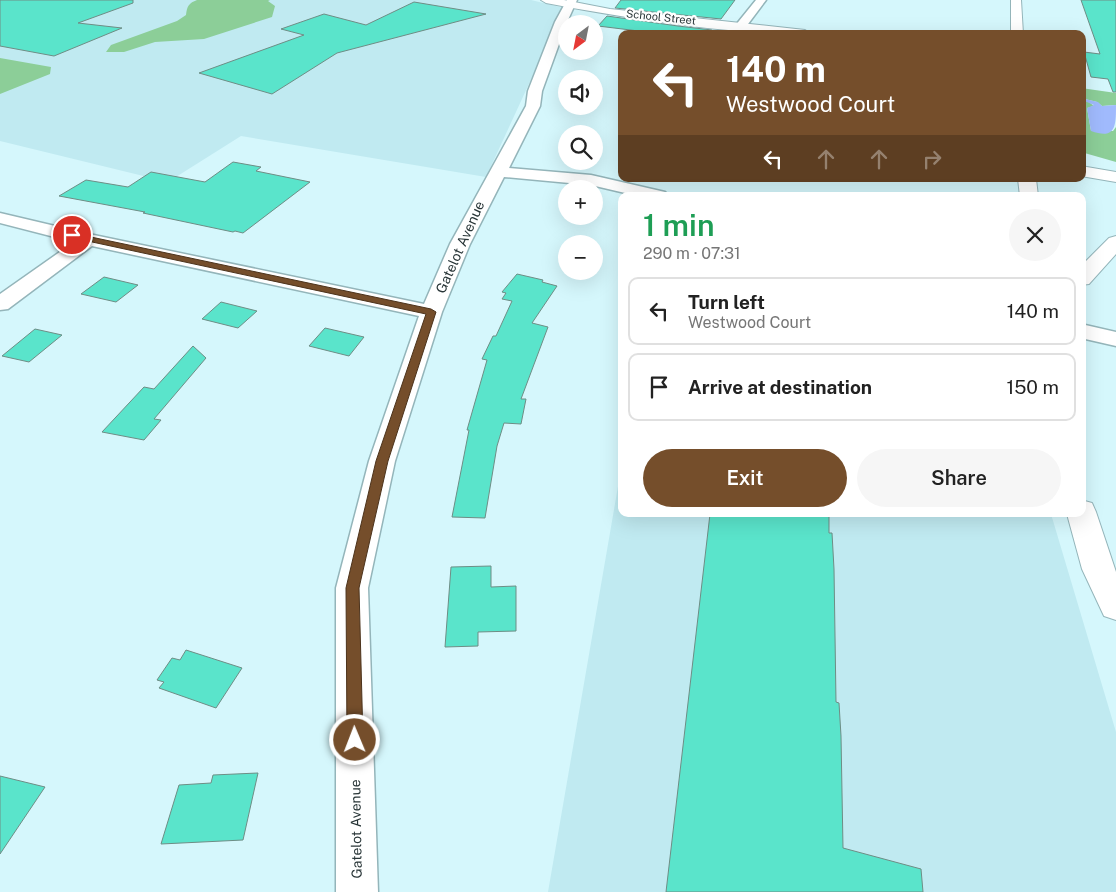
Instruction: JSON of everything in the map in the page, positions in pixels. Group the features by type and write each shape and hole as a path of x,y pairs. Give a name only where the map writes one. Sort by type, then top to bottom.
{"street":[{"path":"741,26 761,0"},
{"path":"1016,0 1017,30"},
{"name":"School Street","path":"562,2 610,12 773,30"},
{"name":"Gatelot Avenue","path":"357,892 352,588 382,461 431,312 460,244 533,106 535,91 542,76 562,2"},
{"path":"499,172 592,180 642,192"},
{"path":"1086,172 1116,178"},
{"path":"0,218 90,240 431,312"},
{"path":"0,304 90,240"},
{"path":"1086,274 1116,242"},
{"path":"1086,332 1116,339"},
{"path":"1082,517 1098,569 1116,604"}],"shaded area":[{"path":"0,0 531,0 564,8 561,15 558,15 558,21 486,177 241,136 168,182 0,141"},
{"path":"618,486 618,517 1052,517 1116,732 1116,892 548,892"}],"green space":[{"path":"197,0 270,0 268,1 275,6 272,17 204,39 155,42 124,52 106,52 111,45 177,21 186,15 189,5"},
{"path":"0,58 51,67 50,74 0,94"},
{"path":"1086,89 1116,93 1116,105 1102,106 1097,102 1086,99"},
{"path":"1086,100 1094,106 1087,108 1091,131 1113,131 1116,127 1116,162 1086,153"}],"water":[{"path":"1086,99 1098,102 1102,106 1116,105 1115,125 1110,132 1105,134 1091,131 1087,108 1094,105 1086,102"}],"building":[{"path":"0,0 133,0 133,3 78,23 122,28 54,56 0,46"},
{"path":"621,0 735,0 721,19 615,8"},
{"path":"1081,0 1116,0 1116,92 1113,92 1108,79 1091,77 1086,52 1100,54"},
{"path":"414,2 486,14 337,53 272,94 199,73 304,35 281,29 324,14 366,25"},
{"path":"607,16 712,30 630,30 603,27 603,20"},
{"path":"233,162 261,167 256,171 310,182 243,233 59,196 86,180 128,187 151,172 205,182"},
{"path":"517,274 543,280 542,282 557,286 532,323 548,327 521,399 526,399 521,424 504,423 497,446 485,518 452,517 469,430 467,430 487,360 482,359 493,336 496,336 512,301 502,299 506,293 502,292"},
{"path":"104,277 138,285 116,302 81,294"},
{"path":"221,302 257,311 238,328 202,319"},
{"path":"325,328 364,337 349,356 309,346"},
{"path":"35,329 62,335 29,362 2,356"},
{"path":"193,346 206,358 154,419 161,420 144,440 102,432 144,387 154,389"},
{"path":"710,517 829,517 829,533 832,533 834,569 836,702 839,703 841,736 843,848 921,869 923,892 666,892"},
{"path":"491,566 491,587 516,586 516,631 478,632 478,646 445,647 451,567"},
{"path":"186,650 242,668 216,708 159,688 164,682 157,680 172,658 180,660"},
{"path":"258,773 243,840 161,844 179,785 211,783 213,775"},
{"path":"0,776 45,787 0,854"}],"route":[{"path":"72,235 431,312 382,461 352,588 355,740"}]}
